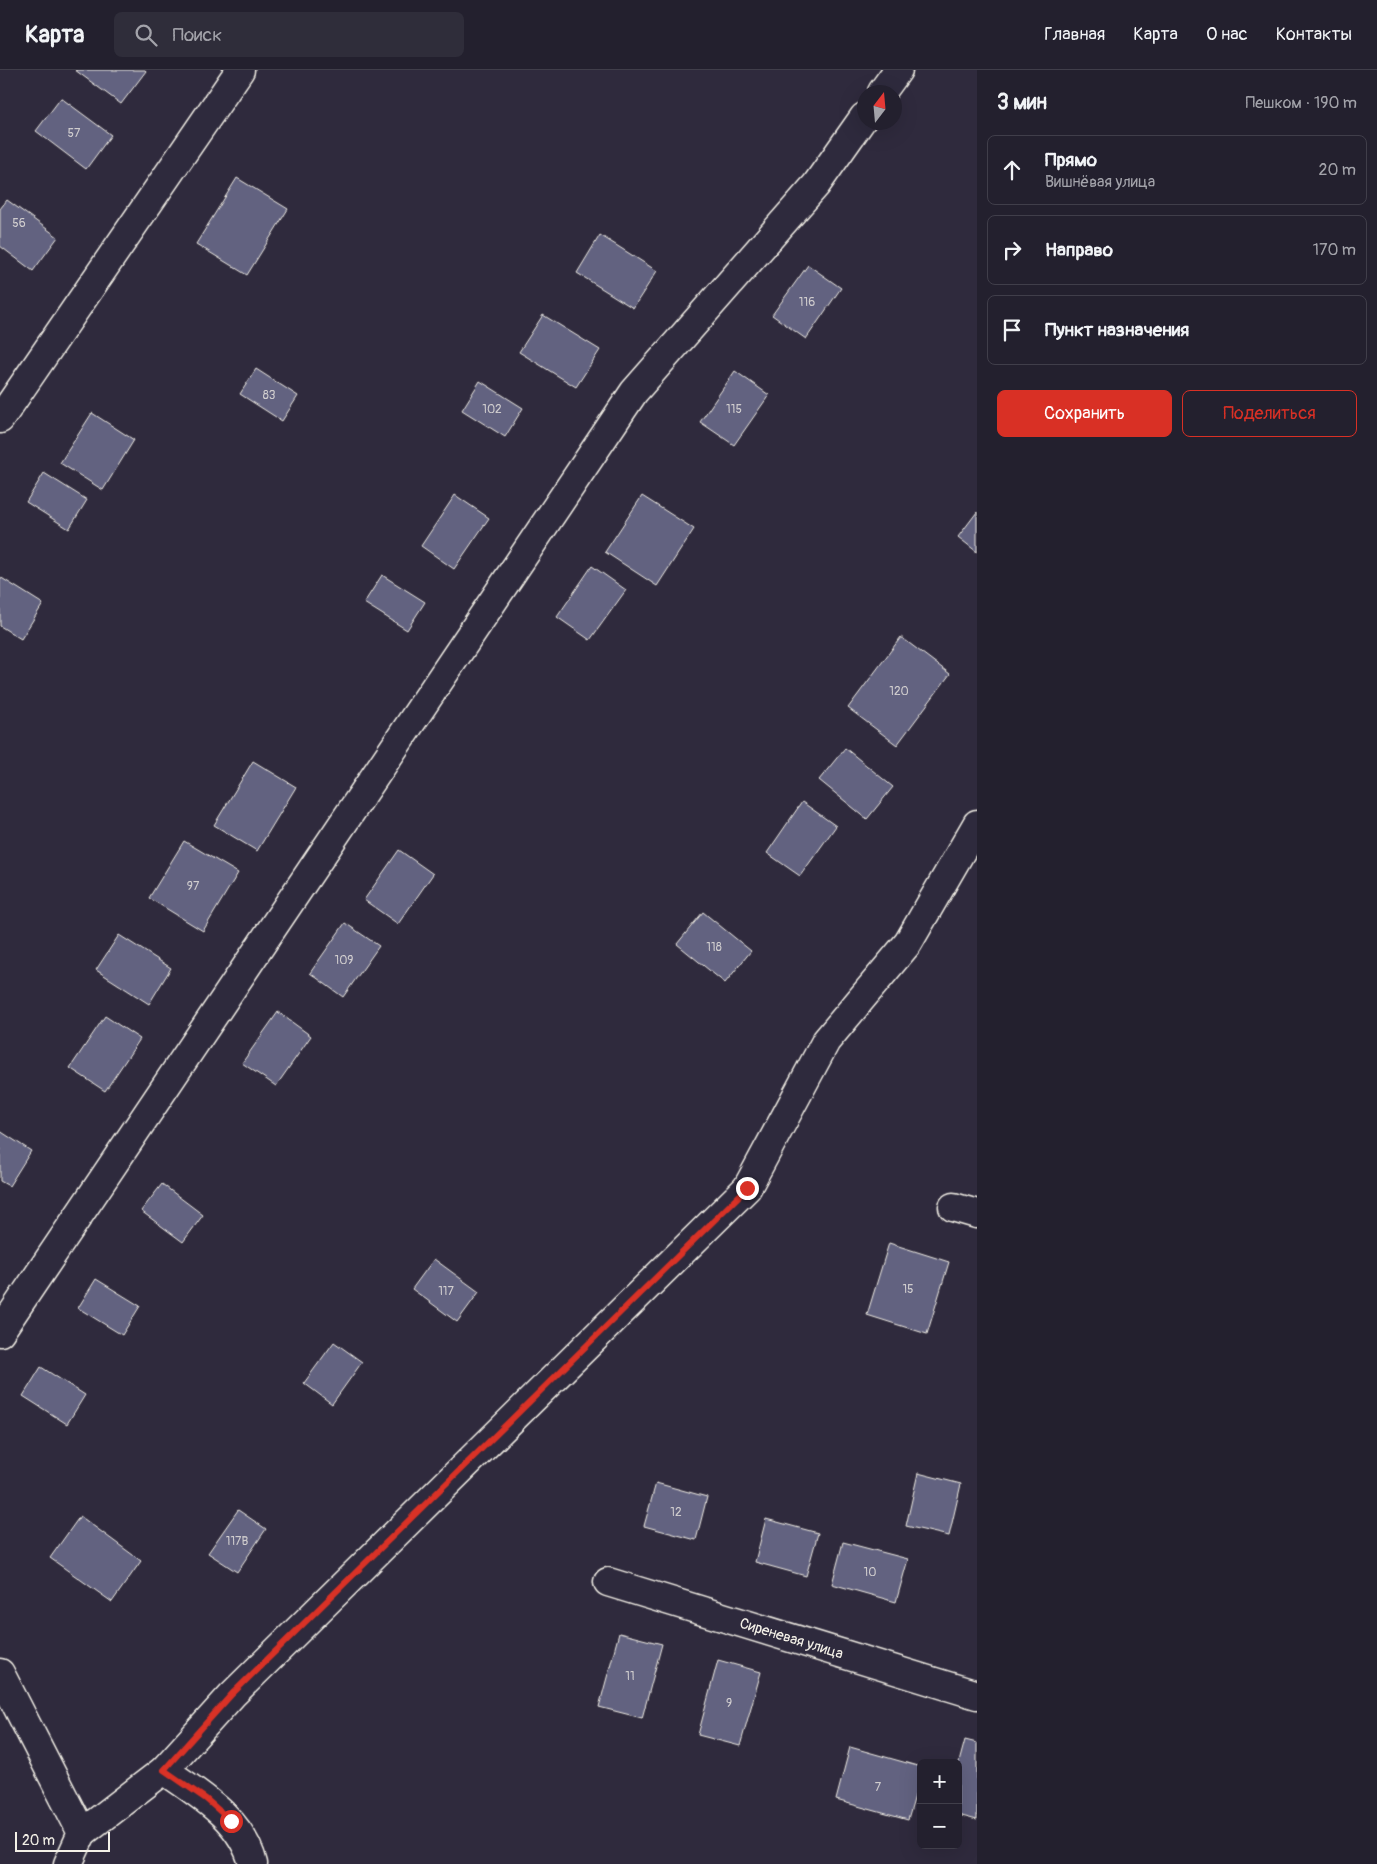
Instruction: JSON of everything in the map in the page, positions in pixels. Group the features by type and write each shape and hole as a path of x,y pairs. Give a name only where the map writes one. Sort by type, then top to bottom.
{"street":[{"path":"0,419 240,70"},
{"path":"887,85 898,70"},
{"path":"0,1332 634,392 816,185 857,127"},
{"path":"68,1864 82,1832 164,1770 232,1694 747,1188 826,1041 908,943 977,824"},
{"name":"Сиреневая улица","path":"608,1582 977,1695"},
{"path":"0,1673 82,1832"},
{"path":"164,1770 206,1799 231,1821 250,1850 253,1864"}],"building":[{"path":"75,70 145,70 146,71 121,104"},
{"path":"61,98 111,135 86,169 36,131"},
{"path":"237,178 288,209 247,275 196,244"},
{"path":"7,200 58,237 33,271 0,246 0,209"},
{"path":"600,235 657,271 633,308 577,273"},
{"path":"808,265 841,288 806,339 772,315"},
{"path":"543,315 600,350 576,387 519,352"},
{"path":"256,369 298,396 282,421 240,394"},
{"path":"735,371 769,395 734,445 700,422"},
{"path":"480,381 523,408 505,437 462,410"},
{"path":"92,413 134,440 103,490 60,463"},
{"path":"44,473 87,500 69,529 26,502"},
{"path":"455,495 489,518 454,569 421,546"},
{"path":"642,496 694,529 657,586 605,552"},
{"path":"977,512 977,552 958,537"},
{"path":"592,566 626,590 590,640 557,617"},
{"path":"382,575 425,602 407,630 364,603"},
{"path":"0,577 43,604 21,639 0,626"},
{"path":"901,637 950,674 897,745 848,708"},
{"path":"845,748 893,787 867,819 819,780"},
{"path":"253,761 296,787 257,851 214,825"},
{"path":"802,802 836,826 800,876 767,853"},
{"path":"184,841 238,873 203,931 149,898"},
{"path":"399,850 433,874 398,924 364,900"},
{"path":"703,912 751,951 725,983 677,944"},
{"path":"345,923 379,946 343,997 310,973"},
{"path":"119,935 171,968 149,1004 96,970"},
{"path":"278,1012 311,1036 276,1086 242,1063"},
{"path":"105,1016 140,1039 105,1091 70,1068"},
{"path":"0,1131 31,1151 9,1186 0,1181"},
{"path":"162,1184 203,1215 183,1242 141,1211"},
{"path":"889,1243 949,1262 927,1334 867,1315"},
{"path":"434,1259 479,1292 457,1322 412,1289"},
{"path":"96,1279 140,1306 122,1335 78,1308"},
{"path":"334,1342 362,1362 332,1404 304,1383"},
{"path":"41,1367 85,1395 67,1424 23,1396"},
{"path":"918,1473 961,1484 949,1536 906,1526"},
{"path":"656,1483 707,1497 696,1540 644,1526"},
{"path":"238,1510 266,1529 237,1572 208,1553"},
{"path":"80,1516 141,1561 112,1602 50,1558"},
{"path":"766,1519 818,1533 806,1576 755,1562"},
{"path":"843,1542 908,1559 896,1602 832,1584"},
{"path":"619,1633 662,1644 642,1718 599,1707"},
{"path":"718,1660 761,1672 740,1746 698,1735"},
{"path":"965,1740 977,1743 977,1820 962,1816 962,1759 960,1759"},
{"path":"850,1747 917,1766 917,1789 908,1820 836,1800"}],"route":[{"path":"231,1821 206,1799 164,1770 232,1694 747,1188"}]}
